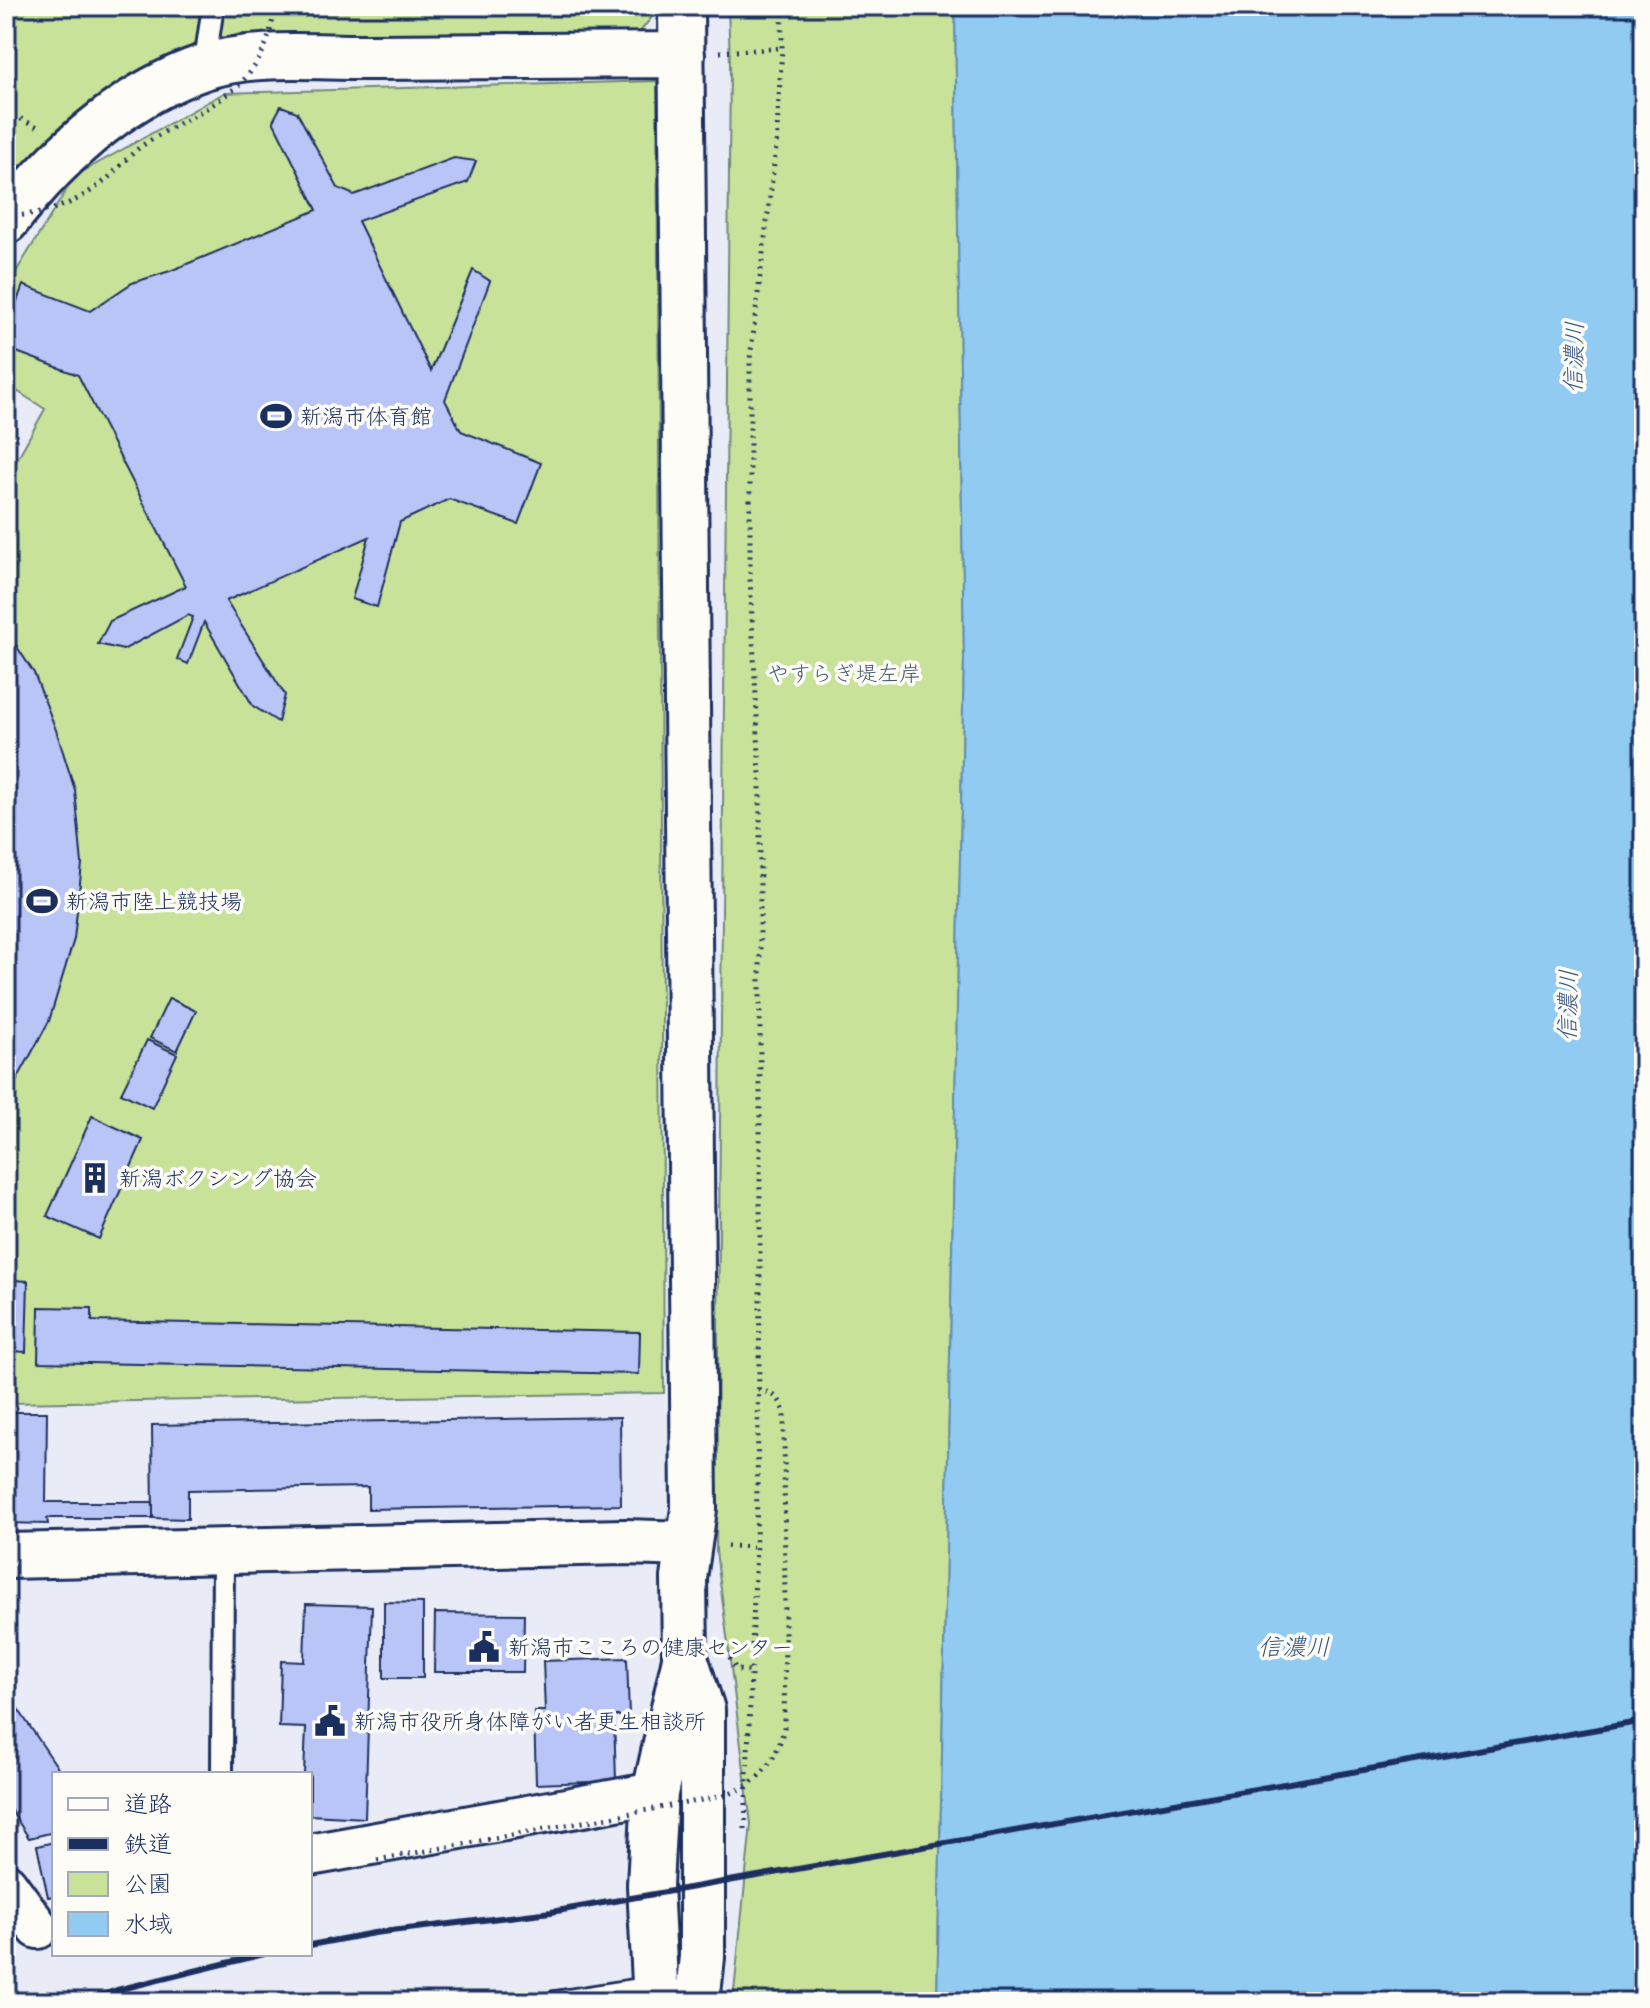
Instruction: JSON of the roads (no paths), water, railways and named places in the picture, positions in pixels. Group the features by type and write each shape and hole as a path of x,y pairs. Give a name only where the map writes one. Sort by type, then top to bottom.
{"street":[{"path":"655,1995 650,1885 655,1793 685,1659 684,1578 694,1493 681,6"},
{"path":"6,219 27,194 90,133 160,87 204,68 238,59 682,55"},
{"path":"6,1556 688,1544"},
{"path":"685,1659 702,1710 703,1925 697,2002"},
{"path":"312,1855 655,1793"},
{"path":"6,1884 33,1931"}],"lane":[{"path":"204,68 213,6"},
{"path":"222,1772 223,1550"},
{"path":"555,2002 655,1995"}],"water":[{"name":"信濃川","path":"955,6 1644,6 1644,2002 937,2002 964,659"}],"railway":[{"path":"312,1945 374,1933 551,1912 1644,1721"},
{"path":"83,2002 117,1990 256,1956"}],"place":[{"name":"新潟市体育館","path":"276,416"},
{"name":"新潟市陸上競技場","path":"42,901"},
{"name":"新潟ボクシング協会","path":"95,1178"},
{"name":"新潟市こころの健康センター","path":"484,1647"},
{"name":"新潟市役所身体障がい者更生相談所","path":"330,1721"}],"park label":[{"name":"やすらぎ堤左岸","path":"844,673"}]}
